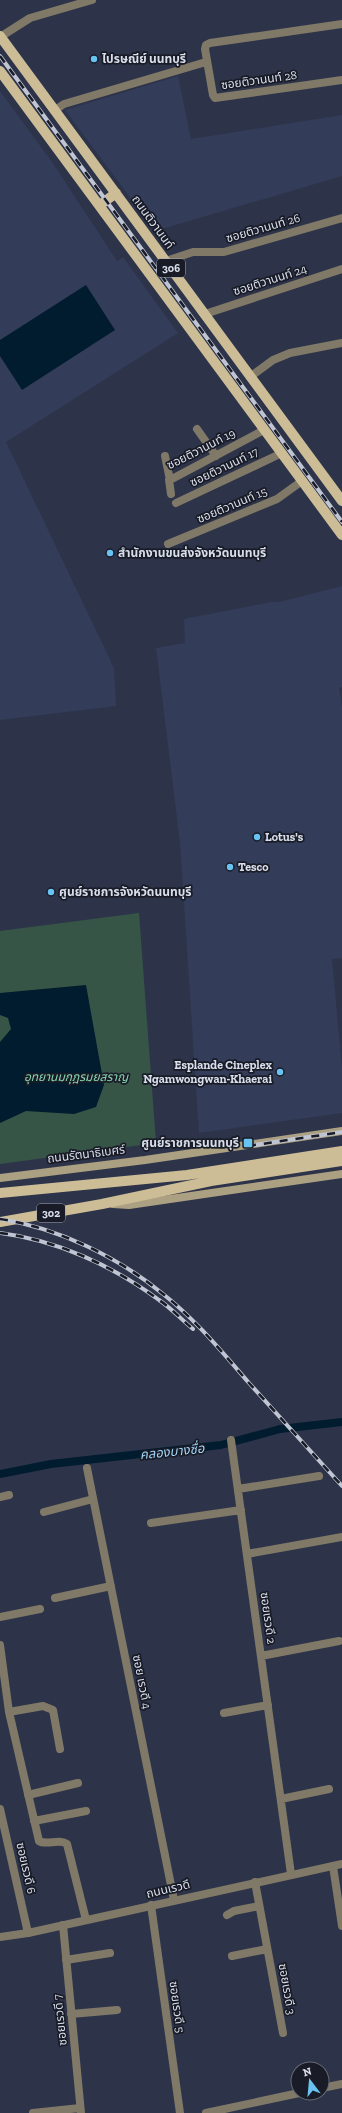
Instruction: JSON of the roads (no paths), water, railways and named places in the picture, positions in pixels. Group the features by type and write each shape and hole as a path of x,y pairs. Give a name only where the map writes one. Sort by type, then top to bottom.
{"main road":[{"name":"ถนนติวานนท์","path":"0,37 342,501"},
{"name":"306","path":"0,71 342,536"},
{"path":"100,205 116,193"},
{"name":"ถนนรัตนาธิเบศร์","path":"0,1178 133,1161 342,1131"},
{"path":"102,1204 342,1151"},
{"path":"270,1167 342,1161"},
{"name":"302","path":"0,1193 78,1184 270,1167"},
{"name":"302","path":"0,1222 102,1204 129,1205 342,1174"}],"street":[{"path":"0,37 30,18 92,0"},
{"name":"ซอยติวานนท์ 28","path":"342,24 210,43 206,45 205,49 206,62 213,95 215,98 342,80"},
{"path":"55,110 64,104 206,62"},
{"name":"ซอยติวานนท์ 26","path":"166,261 192,252 224,252 342,218"},
{"name":"ซอยติวานนท์ 24","path":"205,314 342,269"},
{"path":"250,377 272,360 290,353 342,343"},
{"path":"197,429 216,456"},
{"name":"ซอยติวานนท์ 19","path":"165,456 169,480 264,430"},
{"name":"ซอยติวานนท์ 17","path":"176,503 282,453"},
{"path":"169,480 171,494"},
{"name":"ซอยติวานนท์ 15","path":"168,544 277,499 302,481"},
{"name":"ซอยเรวดี 2","path":"231,1440 291,1874"},
{"name":"ซอย เรวดี 4","path":"87,1468 174,1900"},
{"path":"238,1489 319,1476"},
{"path":"0,1497 9,1494"},
{"path":"44,1512 93,1499"},
{"path":"151,1523 241,1510"},
{"path":"247,1554 342,1537"},
{"path":"55,1598 111,1586"},
{"path":"0,1617 40,1609"},
{"path":"261,1656 339,1641"},
{"path":"0,1645 10,1712 39,1841 41,1843 63,1842 67,1844 86,1920"},
{"path":"224,1713 268,1705"},
{"path":"10,1712 43,1706 53,1710 60,1749"},
{"path":"28,1795 78,1783"},
{"path":"281,1799 329,1789"},
{"name":"ซอยเรวดี 6","path":"0,1809 28,1933"},
{"path":"34,1821 86,1811"},
{"name":"ถนนเรวดี","path":"0,1937 28,1933 342,1864"},
{"path":"333,1866 342,1926"},
{"name":"ซอยเรวดี 3","path":"255,1882 283,2033"},
{"name":"ซอยเรวดี 5","path":"151,1905 180,2113"},
{"path":"227,1916 234,1911 259,1906"},
{"name":"ซอยเรวดี 7","path":"62,1925 81,2110"},
{"name":"ซอยเรวดี 3","path":"232,1956 267,1949"},
{"path":"66,1960 110,1953"},
{"path":"71,2014 117,2010"},
{"path":"330,2086 342,2084"},
{"path":"206,2113 290,2095"},
{"path":"33,2113 81,2110"}],"waterway":[{"name":"คลองบางซื่อ","path":"0,1474 51,1464 221,1445 280,1429 342,1422"}],"railway":[{"path":"0,56 342,522"},
{"path":"248,1146 342,1132"},
{"path":"0,1219 44,1229 86,1246 127,1268 163,1294 208,1336 342,1486"},
{"path":"0,1233 21,1236 63,1248 84,1256 123,1276 159,1300 193,1329"}],"place":[{"name":"ไปรษณีย์ นนทบุรี","path":"94,59"},
{"name":"สำนักงานขนส่งจังหวัดนนทบุรี","path":"110,553"},
{"name":"Lotus's","path":"257,837"},
{"name":"Tesco","path":"230,867"},
{"name":"ศูนย์ราชการจังหวัดนนทบุรี","path":"51,892"},
{"name":"Esplande Cineplex Ngamwongwan-Khaerai","path":"280,1072"},
{"name":"ศูนย์ราชการนนทบุรี","path":"248,1143"}],"park label":[{"name":"อุทยานมกุฎรมยสราญ","path":"76,1077"}]}
